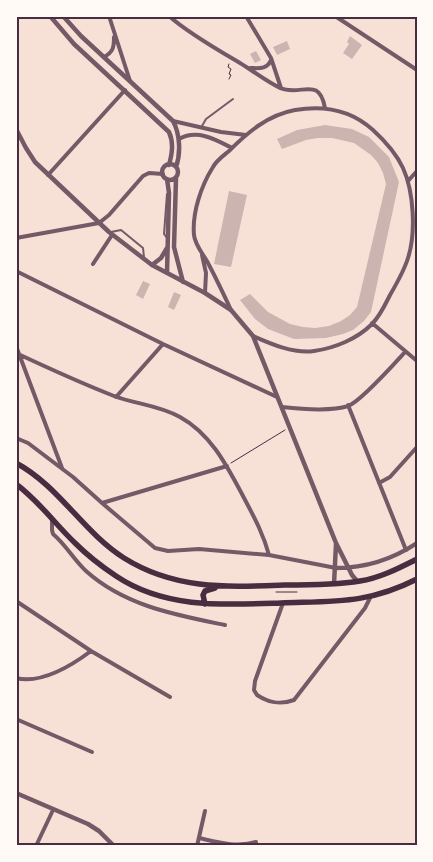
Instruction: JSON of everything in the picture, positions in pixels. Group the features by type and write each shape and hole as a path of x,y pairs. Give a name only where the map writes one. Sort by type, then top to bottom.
{"main road":[{"path":"16,463 42,480 97,538 124,558 150,572 177,580 220,587 334,584 379,576 417,559"},
{"path":"16,484 29,494 74,542 97,562 118,577 144,590 169,598 205,604 353,600 383,594 417,579"},
{"path":"205,604 205,591 220,587"}],"street":[{"path":"50,16 74,44 164,126 172,139 172,155 169,165 165,167 163,174 167,180 169,193 167,273"},
{"path":"64,16 81,36 173,121 178,130 174,247 183,282"},
{"path":"109,16 132,84"},
{"path":"169,16 282,89 313,89 319,92 323,96 325,108"},
{"path":"246,16 271,58 282,89"},
{"path":"335,16 417,70"},
{"path":"104,57 113,49 114,33"},
{"path":"74,44 81,36"},
{"path":"249,68 262,68 270,64 271,58"},
{"path":"48,175 125,90"},
{"path":"206,293 206,273 194,237 196,210 205,183 214,165 246,135 260,124 278,114 308,108 325,108 344,112 370,127 397,157 408,181 411,198 412,237 409,256 384,308 372,323 342,344 313,351 294,350 270,344 253,336"},
{"path":"173,121 201,128 246,135"},
{"path":"16,129 35,162 111,234 144,260 206,293 231,310"},
{"path":"179,139 193,134 217,140 232,148"},
{"path":"169,165 176,167"},
{"path":"408,181 417,171"},
{"path":"16,238 99,223 109,215 143,176 149,173 163,174"},
{"path":"167,180 176,178"},
{"path":"93,264 111,234"},
{"path":"152,265 161,258 168,247"},
{"path":"200,251 231,310 253,336 336,542 357,581"},
{"path":"16,272 277,397"},
{"path":"372,323 417,362"},
{"path":"116,397 163,344"},
{"path":"16,346 62,469"},
{"path":"282,407 312,410 348,406 405,352"},
{"path":"18,354 116,397 150,405 179,416 196,427 212,444 226,466 264,534 269,555"},
{"path":"348,406 406,550"},
{"path":"16,438 28,443 62,469 155,548 168,551 199,549 269,555 336,568 349,568 390,558 417,543"},
{"path":"378,483 390,477 417,447"},
{"path":"102,503 226,466"},
{"path":"51,516 54,534 86,571 110,589 141,604 169,613 224,625"},
{"path":"334,584 336,542"},
{"path":"283,603 255,681 254,690 257,695 274,703 286,703 294,700 366,608 370,598"},
{"path":"16,601 91,651 170,697"},
{"path":"16,678 35,680 75,663 91,651"},
{"path":"16,719 92,752"},
{"path":"16,793 94,827 108,838 114,846"},
{"path":"36,846 53,810"},
{"path":"197,846 205,811"},
{"path":"199,838 246,845 256,842"}],"lane":[{"path":"201,128 206,119 233,99"},
{"path":"111,234 121,230 143,248 144,260"}],"path":[{"path":"229,79 231,75 228,74 231,69 228,67 230,62"},
{"path":"226,466 290,427"}],"building":[{"path":"350,36 362,45 352,59 343,53 349,44 347,42"},
{"path":"287,41 290,49 277,55 273,47"},
{"path":"256,51 261,60 255,63 250,54"},
{"path":"325,125 352,129 369,137 389,157 399,182 371,312 353,330 343,334 326,338 294,339 268,329 255,319 240,300 250,294 268,312 290,324 303,327 329,326 350,315 357,307 386,184 378,163 371,155 354,143 332,138 318,138 306,140 282,149 277,139 297,130"},
{"path":"229,191 247,195 231,267 214,264"},
{"path":"143,281 150,284 143,299 136,295"},
{"path":"174,292 181,295 174,310 168,307"}]}
